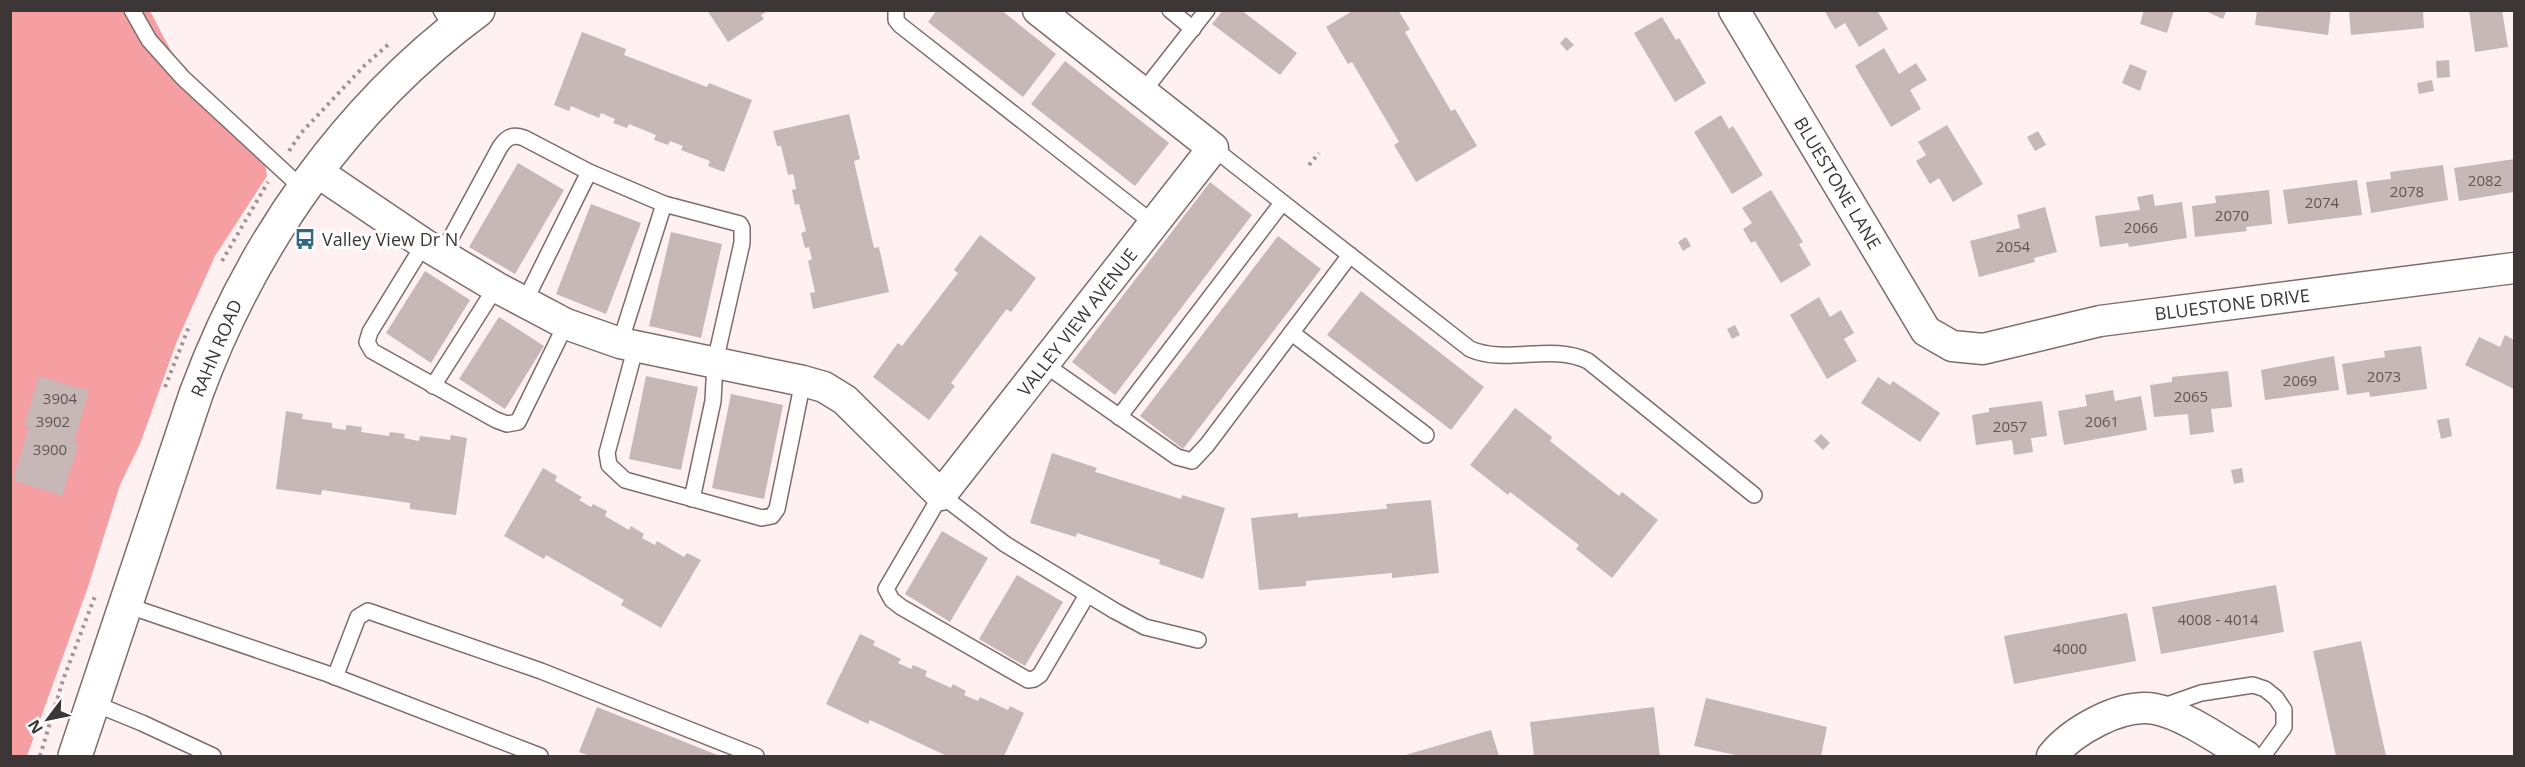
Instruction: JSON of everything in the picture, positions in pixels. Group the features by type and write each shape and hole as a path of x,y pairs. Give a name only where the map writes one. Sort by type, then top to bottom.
{"street":[{"path":"1038,10 1213,148"},
{"name":"BLUESTONE LANE","path":"1734,10 1926,331 1952,346"},
{"name":"RAHN ROAD","path":"75,756 196,394 216,342 254,266 309,180 368,109 457,17"},
{"name":"VALLEY VIEW AVENUE","path":"941,495 1213,148"},
{"path":"309,180 524,303 566,324 628,345 824,387 845,400 941,495"},
{"name":"BLUESTONE DRIVE","path":"1952,346 1983,349 2100,321 2514,268"},
{"path":"2052,756 2063,743 2090,725 2121,712 2154,709 2197,726 2246,756"}],"lane":[{"path":"132,10 149,40 183,78 309,180"},
{"path":"896,10 900,25 1154,224"},
{"path":"1170,10 1193,29"},
{"path":"1142,93 1207,10"},
{"path":"566,324 518,422 507,424 372,351 367,342 370,332 433,249 500,147 509,137 524,138 589,172 664,204 740,224 742,243 715,362 713,401 692,499"},
{"path":"1213,148 1455,338 1479,353 1561,354 1588,362 1754,495"},
{"path":"524,303 589,172"},
{"path":"1119,417 1282,203"},
{"path":"664,204 628,345 607,453 609,465 626,480 768,518 775,513 803,381"},
{"path":"1044,364 1177,458 1186,462 1192,461 1208,445 1350,255"},
{"path":"433,386 496,287"},
{"path":"1292,333 1426,435"},
{"path":"1087,595 1040,675 1034,680 1023,678 901,607 892,600 886,589 941,495 1005,544 1087,595 1145,627 1198,640"},
{"path":"126,605 335,677 540,756"},
{"path":"335,677 358,617 369,611 541,671 756,756"},
{"path":"2154,709 2201,693 2253,685 2265,689 2276,698 2284,710 2284,727 2263,756"},
{"path":"93,703 142,723 190,752 213,756"}],"path":[{"path":"1309,165 1319,153"}],"shaded area":[{"path":"10,11 150,11 170,49 198,87 264,158 267,176 215,256 177,341 140,444 120,485 88,587 27,756 10,756"}],"building":[{"path":"707,10 769,10 761,15 764,19 728,42"},
{"path":"937,10 1001,10 1056,54 1023,97 928,22"},
{"path":"1223,10 1241,10 1297,53 1280,75 1212,24"},
{"path":"1354,10 1398,10 1410,29 1405,32 1451,111 1455,109 1477,146 1416,182 1394,145 1399,142 1352,62 1348,64 1326,27"},
{"path":"1824,10 1877,10 1888,29 1859,47 1845,23 1835,29"},
{"path":"2144,10 2174,10 2167,33 2140,24"},
{"path":"2203,10 2227,10 2223,19"},
{"path":"2257,10 2331,10 2328,35 2255,25"},
{"path":"2349,10 2423,10 2424,28 2351,35"},
{"path":"2469,10 2502,10 2508,47 2475,52"},
{"path":"1662,17 1676,40 1679,38 1706,83 1675,102 1634,33"},
{"path":"582,32 626,49 624,55 707,87 709,83 752,100 724,172 708,166 710,161 681,150 683,146 670,141 668,145 654,140 656,135 629,124 627,128 613,123 615,119 601,113 599,118 571,106 569,111 554,105"},
{"path":"1566,37 1574,45 1567,51 1560,43"},
{"path":"1884,48 1899,74 1916,63 1927,80 1910,90 1921,109 1891,127 1855,66"},
{"path":"2449,60 2450,77 2437,78 2436,61"},
{"path":"1065,61 1169,143 1135,186 1031,104"},
{"path":"2130,64 2147,71 2140,91 2122,83"},
{"path":"2432,80 2434,91 2419,94 2417,83"},
{"path":"849,114 860,159 854,161 874,248 879,247 889,292 813,309 810,293 815,292 808,261 812,259 809,247 805,248 801,233 806,231 799,204 795,205 792,190 796,189 794,177 793,174 788,175 781,146 777,146 773,131"},
{"path":"1721,115 1729,129 1733,126 1763,175 1732,194 1694,132"},
{"path":"1947,125 1983,184 1953,202 1939,178 1930,184 1916,161 1926,155 1918,142"},
{"path":"2038,131 2046,145 2035,151 2027,137"},
{"path":"2514,159 2514,192 2459,201 2454,168"},
{"path":"518,163 564,190 515,274 469,247"},
{"path":"2443,165 2448,200 2371,213 2366,182 2391,179 2390,172"},
{"path":"2357,180 2362,215 2288,224 2283,190"},
{"path":"1210,182 1252,215 1115,395 1072,362"},
{"path":"1771,190 1803,242 1799,244 1811,265 1781,283 1755,241 1751,243 1743,229 1752,223 1742,208"},
{"path":"2269,190 2272,224 2246,227 2247,231 2195,237 2192,206 2216,203 2215,196"},
{"path":"2153,194 2155,206 2182,202 2187,238 2129,247 2128,243 2100,247 2095,216 2140,210 2137,197"},
{"path":"591,204 641,223 606,314 556,294"},
{"path":"2045,207 2057,252 2034,258 2035,262 1979,277 1970,241 2020,228 2017,215"},
{"path":"671,232 722,244 701,338 649,326"},
{"path":"980,235 1036,278 1011,312 1006,309 951,383 955,386 929,420 873,377 898,343 902,346 958,273 954,270"},
{"path":"1278,236 1321,269 1183,449 1140,416"},
{"path":"1686,237 1691,246 1683,251 1678,242"},
{"path":"425,271 470,300 431,363 386,333"},
{"path":"1361,291 1484,387 1451,430 1327,335"},
{"path":"1819,297 1830,317 1841,310 1854,333 1844,339 1857,361 1827,379 1790,315"},
{"path":"499,317 544,346 505,409 459,379"},
{"path":"1735,325 1740,335 1732,339 1727,329"},
{"path":"2505,335 2514,340 2514,389 2465,365 2479,337 2500,347"},
{"path":"2421,346 2427,389 2370,397 2369,392 2347,395 2342,364 2385,357 2384,351"},
{"path":"2334,356 2339,390 2265,400 2261,370"},
{"path":"2228,371 2232,407 2211,409 2214,432 2190,435 2188,414 2154,417 2150,385 2172,382 2172,377"},
{"path":"39,376 89,391 74,442 79,443 62,496 13,480 29,427 24,426"},
{"path":"646,376 698,387 681,470 629,459"},
{"path":"1878,377 1890,385 1893,381 1940,413 1920,442 1861,403"},
{"path":"2113,390 2115,401 2141,396 2147,430 2064,445 2058,411 2087,406 2085,395"},
{"path":"731,394 783,405 764,499 712,488"},
{"path":"2042,401 2047,436 2031,438 2033,452 2014,455 2012,440 1976,445 1972,415 1989,412 1989,408"},
{"path":"1515,408 1552,437 1550,441 1619,496 1622,492 1658,520 1612,578 1576,549 1579,545 1510,492 1508,495 1470,465"},
{"path":"286,411 303,414 302,419 332,423 332,428 346,430 346,425 362,427 361,432 389,436 390,432 405,434 404,438 419,441 420,436 450,440 451,435 467,438 456,515 410,509 410,503 322,490 321,495 276,489"},
{"path":"2449,418 2452,436 2441,439 2437,420"},
{"path":"1821,434 1830,443 1823,450 1814,441"},
{"path":"1052,453 1097,468 1095,472 1181,499 1182,495 1225,508 1203,579 1159,564 1160,560 1077,533 1076,537 1030,523"},
{"path":"543,468 557,476 555,481 582,497 579,500 591,507 593,504 607,511 605,516 629,530 631,526 644,534 642,538 655,545 657,541 684,557 687,553 701,560 661,628 621,605 624,600 546,555 544,559 504,536"},
{"path":"2242,468 2244,482 2234,484 2231,470"},
{"path":"1431,500 1439,573 1392,578 1392,573 1306,581 1306,586 1259,590 1251,518 1298,513 1298,518 1387,509 1386,504"},
{"path":"942,531 988,558 950,622 905,594"},
{"path":"1017,575 1063,602 1025,666 979,639"},
{"path":"2276,585 2284,632 2161,654 2152,607"},
{"path":"2127,613 2136,661 2014,684 2004,636"},
{"path":"860,634 875,641 873,645 901,659 898,663 911,669 913,665 927,671 925,676 951,688 953,684 966,691 964,695 978,701 980,697 1008,710 1010,706 1024,713 1004,756 947,756 870,720 868,724 826,704"},
{"path":"2361,641 2386,756 2336,756 2313,651"},
{"path":"1706,698 1827,727 1821,756 1740,756 1694,746"},
{"path":"597,707 720,756 590,756 579,752"},
{"path":"1654,707 1660,756 1534,756 1530,722"},
{"path":"1491,730 1499,756 1402,756"}],"place":[{"name":"Valley View Dr N","path":"305,239"}]}
